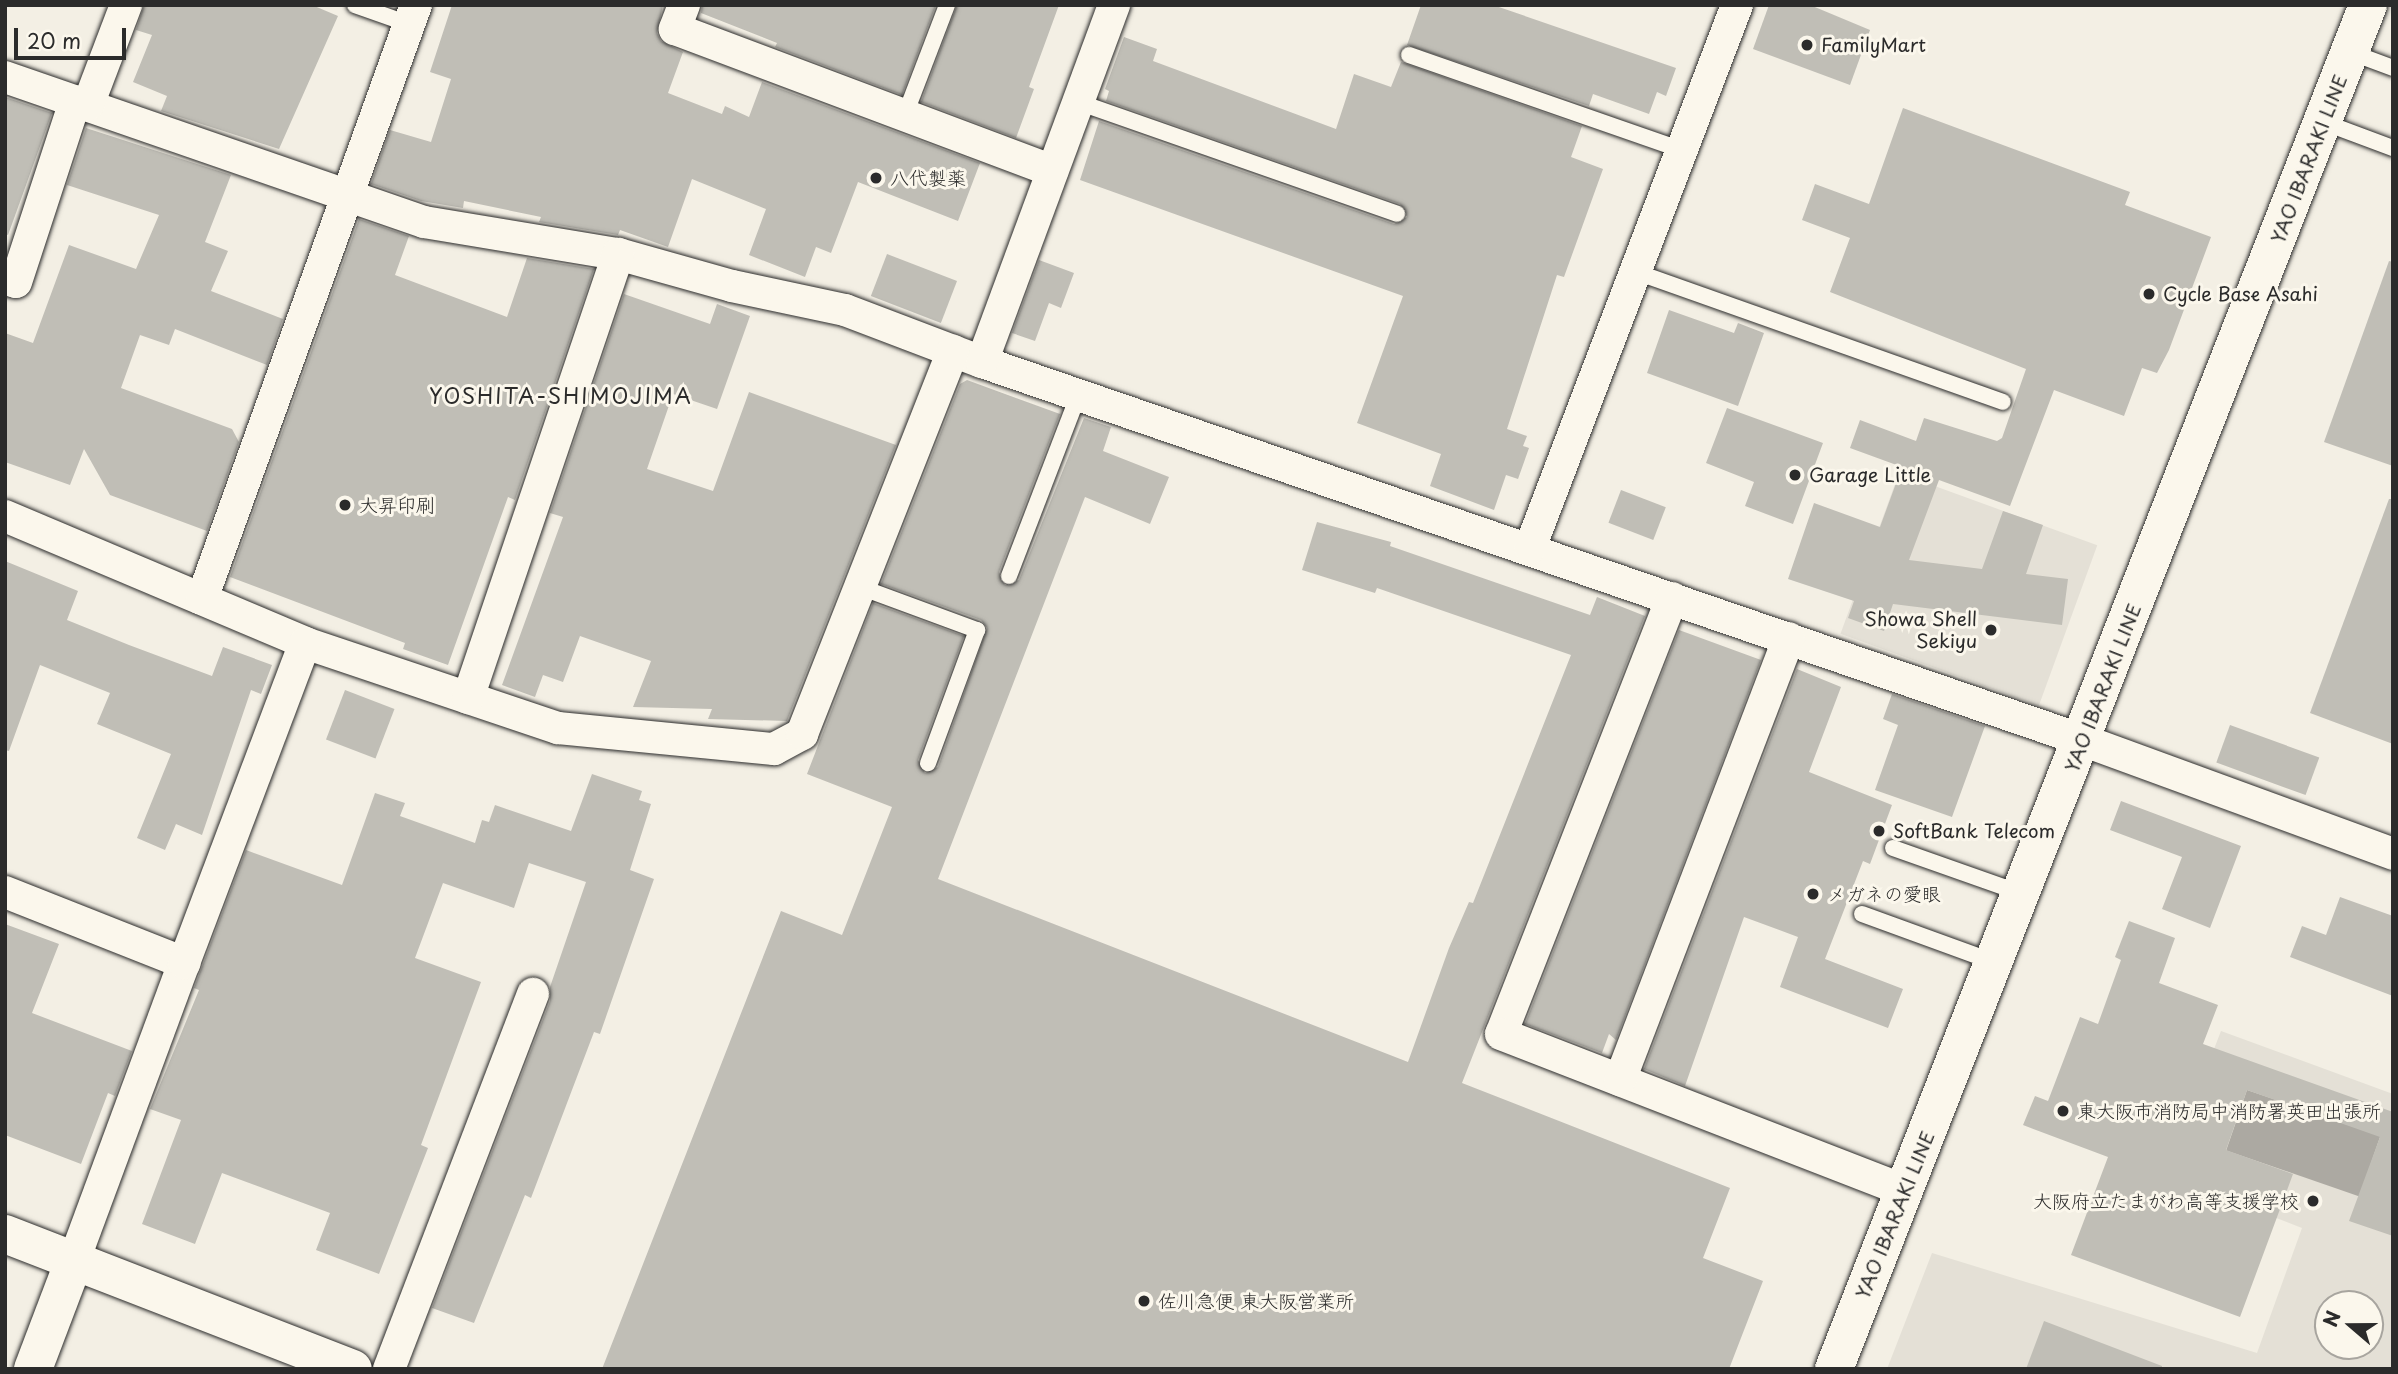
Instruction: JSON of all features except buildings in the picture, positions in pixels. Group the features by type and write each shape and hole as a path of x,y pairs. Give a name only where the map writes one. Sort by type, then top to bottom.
{"main road":[{"name":"YAO IBARAKI LINE","path":"1834,1369 2350,52 2371,8"},
{"path":"5,1234 353,1369"},
{"path":"33,1369 74,1261"}],"street":[{"path":"5,279 16,282 81,103 126,5"},
{"path":"684,5 675,29 1052,171"},
{"path":"5,516 305,643 558,728 774,749 802,734 860,587 1052,171 1114,5"},
{"path":"1530,548 1737,5"},
{"path":"202,599 413,14"},
{"path":"5,77 424,222 618,254 732,286 845,310 967,356 2082,740 2393,854"},
{"path":"468,698 618,254"},
{"path":"1672,598 1501,1034 1904,1190"},
{"path":"1620,1080 1789,638"},
{"path":"74,1261 305,643"},
{"path":"5,892 184,962"},
{"path":"390,1369 533,994"}],"lane":[{"path":"355,5 413,14"},
{"path":"905,115 947,5"},
{"path":"2350,52 2393,68"},
{"path":"1409,55 1682,149"},
{"path":"1078,102 1397,214"},
{"path":"2323,122 2393,148"},
{"path":"1636,272 2003,402"},
{"path":"1009,576 1079,394"},
{"path":"860,587 977,630 928,764"},
{"path":"1893,848 2021,894"},
{"path":"1862,914 1994,962"}],"shaded area":[{"path":"1899,473 2097,545 2039,706 1841,634"},
{"name":"大阪府立たまがわ高等支援学校","path":"2221,1031 2393,1094 2393,1369 1887,1369 1932,1253 2257,1353 2302,1228 2165,1175"},
{"path":"2247,1090 2380,1136 2359,1196 2226,1151"}],"place":[{"name":"FamilyMart","path":"1807,45"},
{"name":"八代製薬","path":"876,178"},
{"name":"Cycle Base Asahi","path":"2149,294"},
{"name":"Garage Little","path":"1795,475"},
{"name":"大昇印刷","path":"345,505"},
{"name":"Showa Shell Sekiyu","path":"1991,630"},
{"name":"SoftBank Telecom","path":"1879,831"},
{"name":"メガネの愛眼","path":"1813,894"},
{"name":"東大阪市消防局中消防署英田出張所","path":"2063,1111"},
{"name":"大阪府立たまがわ高等支援学校","path":"2313,1201"},
{"name":"佐川急便 東大阪営業所","path":"1144,1301"}],"district":[{"name":"YOSHITA-SHIMOJIMA","path":"561,395"}]}
